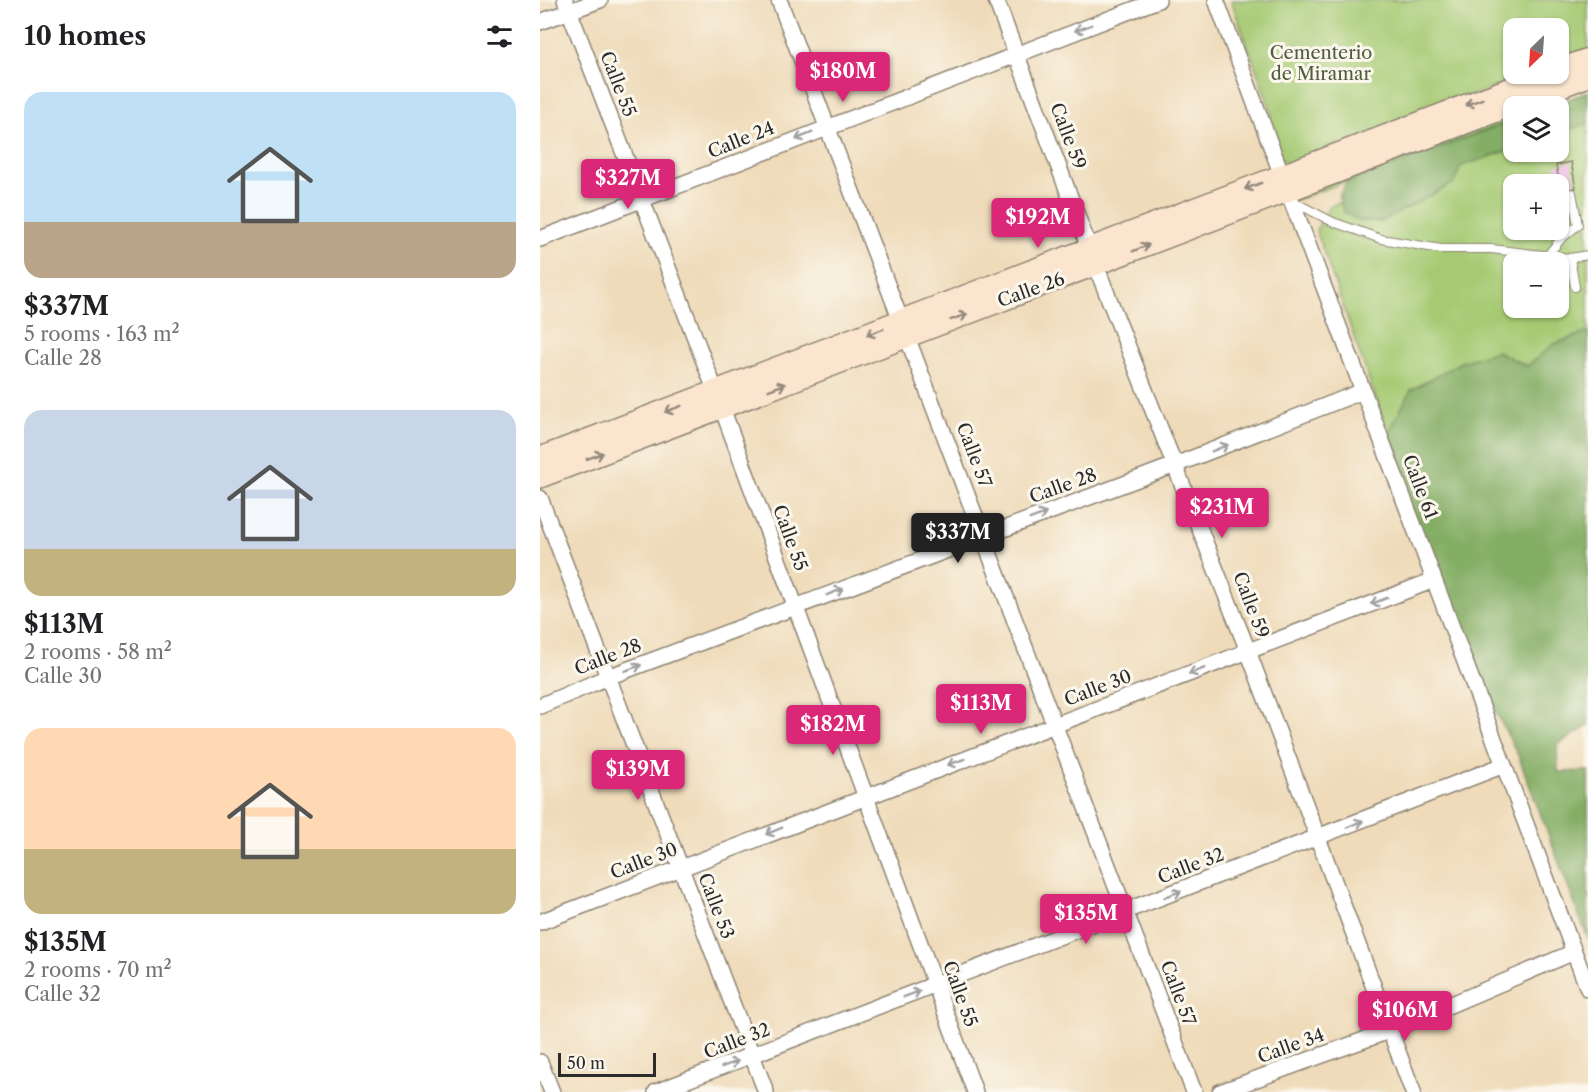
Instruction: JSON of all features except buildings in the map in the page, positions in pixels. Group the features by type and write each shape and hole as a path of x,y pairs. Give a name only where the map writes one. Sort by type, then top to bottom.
{"main road":[{"path":"1569,66 1588,58"},
{"name":"Calle 26","path":"540,477 718,401 905,328 1588,76"},
{"name":"Calle 26","path":"1287,188 1525,84"},
{"name":"Calle 26","path":"540,458 718,401"}],"street":[{"path":"540,22 567,6 600,0"},
{"name":"Calle 57","path":"779,0 1194,1092"},
{"name":"Calle 59","path":"996,0 1093,258 1248,651 1413,1092"},
{"name":"Calle 24","path":"540,239 1158,0"},
{"name":"Calle 61","path":"1216,0 1588,988"},
{"name":"Calle 55","path":"567,6 718,401 975,1092"},
{"name":"Calle 28","path":"540,706 608,677 1175,465 1363,391"},
{"name":"Calle 53","path":"540,498 766,1092"},
{"name":"Calle 30","path":"540,922 865,795 1434,580"},
{"name":"Calle 32","path":"656,1092 1504,765"},
{"name":"Calle 34","path":"1220,1092 1389,1031 1574,952"},
{"path":"540,1062 552,1092"}],"lane":[{"path":"1287,188 1333,222 1381,239 1441,249 1491,249 1515,252"},
{"path":"1550,252 1560,240 1578,225 1572,193"},
{"path":"1575,287 1570,258 1588,255"}],"green space":[{"name":"Cementerio de Miramar","path":"1231,0 1588,0 1588,52 1569,59 1569,18 1503,18 1504,84 1289,163 1282,160 1266,121 1272,113"},
{"path":"1588,92 1588,123 1569,130 1569,99"},
{"path":"1503,115 1503,124 1295,200 1295,196"},
{"path":"1588,120 1588,509 1433,560 1316,230 1330,206 1503,148 1503,162 1569,162 1569,127"},
{"path":"1503,124 1503,152 1461,166 1454,183 1381,222 1359,221 1344,212 1339,197 1346,183"},
{"path":"1588,332 1588,726 1557,745 1558,772 1588,771 1588,939 1518,755 1461,644 1384,441 1411,390 1461,362 1497,351 1527,366 1554,344"}]}
